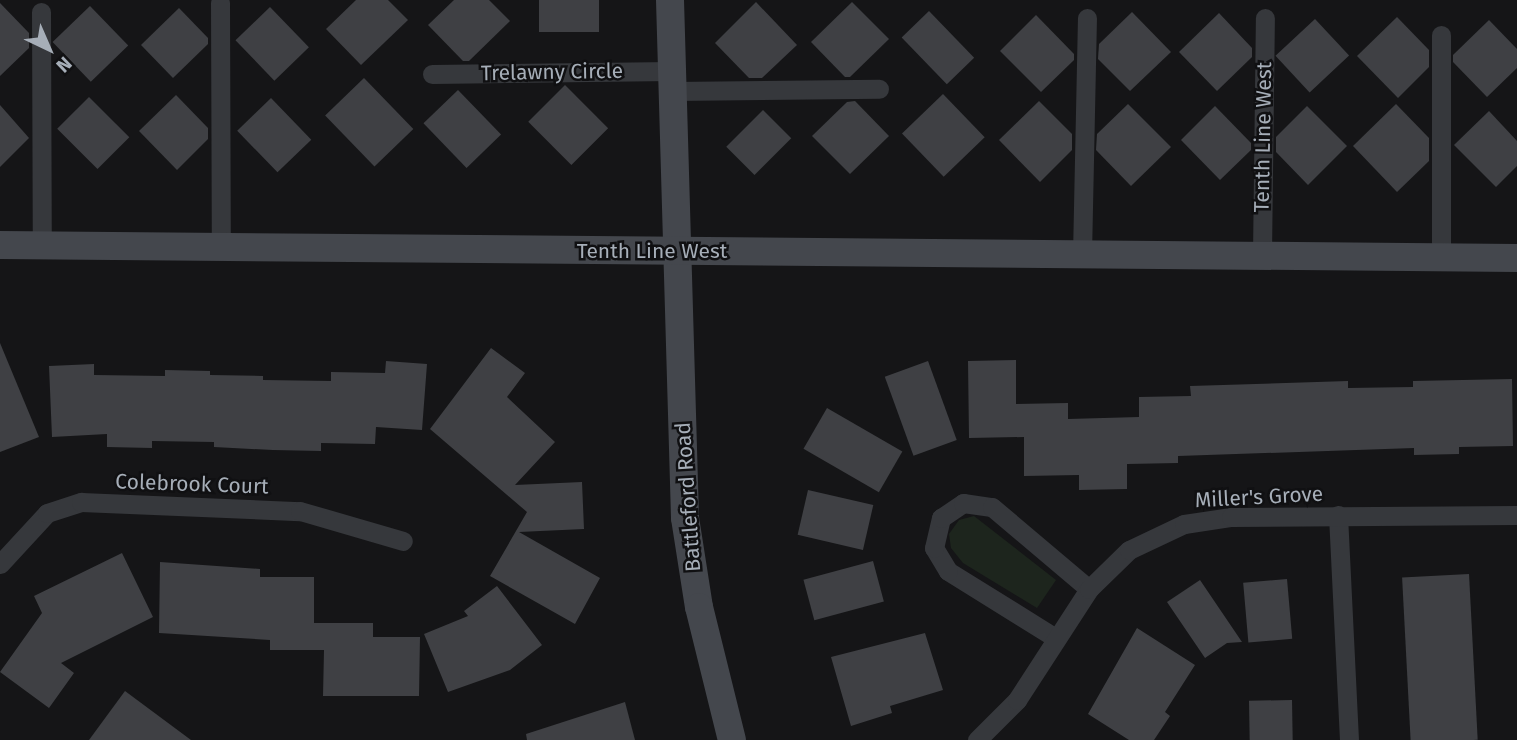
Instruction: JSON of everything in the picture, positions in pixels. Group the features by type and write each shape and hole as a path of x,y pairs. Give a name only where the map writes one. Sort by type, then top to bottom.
{"street":[{"path":"670,0 677,250"},
{"path":"220,3 221,247"},
{"path":"41,12 42,245"},
{"path":"1083,255 1087,18"},
{"name":"Tenth Line West","path":"1262,256 1265,18"},
{"path":"1441,35 1441,257"},
{"name":"Trelawny Circle","path":"432,74 879,89"},
{"name":"Tenth Line West","path":"0,245 1517,258"},
{"name":"Battleford Road","path":"677,250 685,518 699,607 732,740"},
{"name":"Colebrook Court","path":"0,564 47,513 81,502 300,511 403,541"},
{"path":"1054,637 948,570 934,548 941,518 963,503 992,507 1089,589"},
{"path":"1338,515 1349,740"},
{"name":"Miller's Grove","path":"976,740 1017,700 1054,637 1089,589 1129,551 1184,524 1231,517 1517,515"}],"shaded area":[{"path":"974,516 1056,580 1037,608 963,563 951,548 949,534 959,520"}],"building":[{"path":"356,0 388,0 408,20 361,65 326,29"},
{"path":"454,0 489,0 510,21 469,61 463,61 428,25"},
{"path":"539,0 599,0 599,32 539,32"},
{"path":"756,2 797,45 762,78 749,78 715,43"},
{"path":"852,2 889,39 850,77 845,77 811,42"},
{"path":"0,3 29,33 29,48 0,76"},
{"path":"90,6 128,46 91,82 53,42"},
{"path":"270,7 309,47 274,81 235,40"},
{"path":"179,8 208,38 208,44 173,78 141,45"},
{"path":"929,11 974,58 947,84 902,37"},
{"path":"1132,12 1171,52 1130,91 1098,59 1099,44"},
{"path":"1219,13 1252,48 1252,57 1217,91 1179,52"},
{"path":"1036,15 1074,54 1074,60 1041,92 1000,51"},
{"path":"1397,17 1429,50 1429,67 1398,98 1357,56"},
{"path":"1315,19 1349,56 1310,92 1276,56"},
{"path":"1489,20 1517,49 1517,68 1487,97 1453,62 1453,55"},
{"path":"364,78 413,129 374,167 325,116"},
{"path":"565,85 608,128 571,165 528,122"},
{"path":"458,90 501,135 467,168 423,123"},
{"path":"943,94 985,137 944,177 902,134"},
{"path":"176,95 208,128 208,139 177,170 139,131"},
{"path":"89,97 129,137 97,169 57,129"},
{"path":"271,98 311,140 277,172 237,131"},
{"path":"855,101 889,136 850,174 812,136 847,102"},
{"path":"1039,101 1072,134 1072,150 1040,182 999,140"},
{"path":"1128,104 1171,147 1131,186 1096,150 1097,134"},
{"path":"1396,104 1429,138 1429,161 1397,192 1353,146"},
{"path":"0,105 29,138 0,167"},
{"path":"1215,106 1251,143 1251,150 1220,180 1181,140"},
{"path":"1307,106 1347,146 1308,185 1276,152 1276,137"},
{"path":"763,110 791,138 755,175 726,147"},
{"path":"1489,111 1517,141 1517,166 1496,187 1454,145"},
{"path":"0,343 39,437 0,452"},
{"path":"491,348 525,373 507,397 555,442 515,485 582,482 584,529 519,532 600,578 575,624 490,576 527,512 430,429"},
{"path":"1016,360 1016,404 1068,403 1068,419 1139,417 1139,397 1191,396 1190,386 1348,381 1348,388 1413,387 1413,381 1512,379 1513,446 1459,447 1459,454 1414,455 1414,448 1178,456 1178,463 1127,464 1127,489 1079,490 1079,475 1024,476 1024,437 969,438 968,361"},
{"path":"386,361 427,364 422,430 376,427 375,444 321,443 321,451 214,447 214,442 152,441 152,448 107,447 107,434 52,437 49,366 94,364 94,375 165,376 165,370 210,371 210,375 263,376 263,380 331,381 331,372 385,373"},
{"path":"928,361 957,440 914,456 885,377"},
{"path":"827,408 902,452 879,492 804,449"},
{"path":"808,490 873,505 863,550 798,535"},
{"path":"122,553 153,617 61,663 74,673 49,708 0,672 42,613 34,596"},
{"path":"873,561 884,602 814,620 803,580"},
{"path":"160,562 260,569 260,577 314,577 314,623 373,623 373,637 420,637 419,696 323,696 324,650 270,650 270,640 159,633"},
{"path":"1469,574 1478,740 1411,740 1402,578"},
{"path":"1287,579 1292,639 1248,643 1243,583"},
{"path":"1200,580 1242,642 1227,643 1205,658 1167,602"},
{"path":"497,586 542,645 510,670 448,692 424,634 468,616 464,611"},
{"path":"1137,628 1195,665 1165,712 1170,716 1154,740 1129,740 1088,714"},
{"path":"925,633 943,690 890,706 892,713 851,726 831,657"},
{"path":"125,691 191,740 89,740"},
{"path":"1292,700 1293,740 1250,740 1249,701"},
{"path":"625,702 635,740 527,740 526,734"}]}
